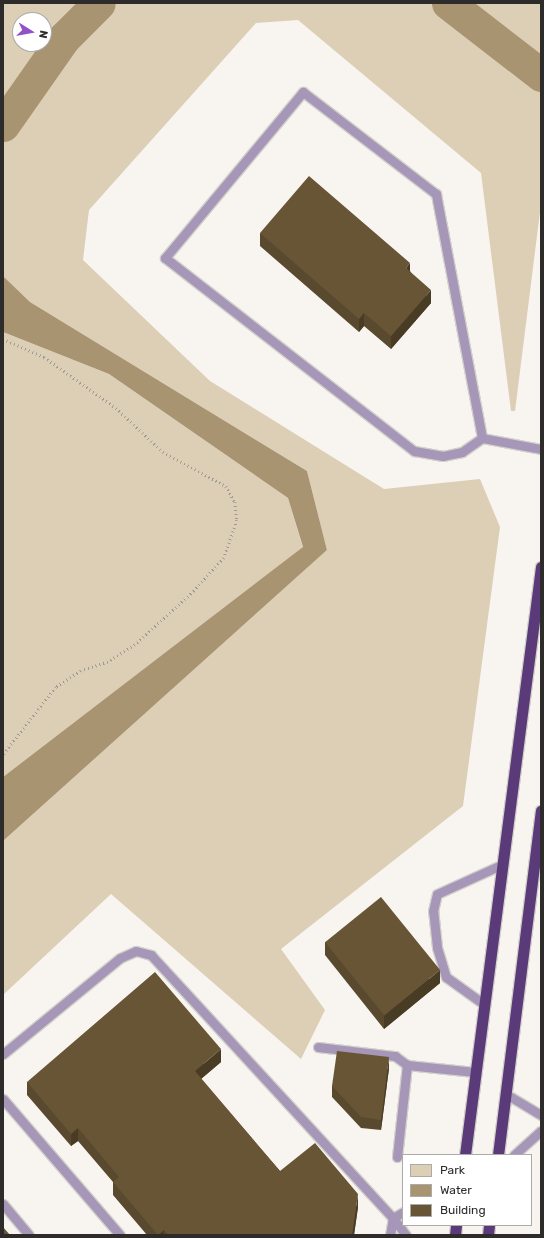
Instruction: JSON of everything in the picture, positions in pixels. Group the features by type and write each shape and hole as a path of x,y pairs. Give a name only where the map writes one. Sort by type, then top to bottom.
{"highway":[{"path":"465,1154 541,567"},
{"path":"498,1154 541,811"}],"lane":[{"path":"482,438 436,194 303,92 165,258 414,451 443,456 462,452 482,438 541,449"},
{"path":"485,1005 446,977 437,947 433,911 438,894 503,864"},
{"path":"3,1054 120,958 136,951 146,952 155,958 393,1218 406,1235"},
{"path":"318,1047 395,1056 407,1065 475,1072"},
{"path":"396,1157 407,1065"},
{"path":"506,1094 541,1115"},
{"path":"3,1099 120,1235"},
{"path":"515,1154 541,1131"},
{"path":"3,1204 30,1235"},
{"path":"390,1235 393,1218 402,1213"}],"path":[{"path":"3,338 44,357 116,408 163,452 226,486 235,502 237,520 224,558 194,592 134,645 108,662 81,671 56,687 3,755"}],"green space":[{"path":"3,3 541,3 541,204 515,411 511,411 481,173 298,20 256,23 89,210 83,260 210,381 384,489 480,479 500,527 463,806 281,949 325,1010 301,1059 111,894 3,995 3,841 327,550 307,471 30,302 3,276"},
{"path":"3,332 109,374 288,498 303,548 3,777"}],"water":[{"path":"3,276 30,302 307,471 327,550 3,841 3,777 303,547 288,498 109,374 3,332"}],"building":[{"path":"309,176 410,263 406,268 431,290 391,336 364,313 359,319 260,233"},
{"path":"381,897 440,970 384,1015 325,942"},
{"path":"155,972 221,1049 195,1071 280,1171 315,1143 358,1194 352,1235 169,1235 164,1230 158,1235 113,1182 119,1177 78,1128 71,1134 27,1082"},
{"path":"337,1051 389,1057 381,1120 361,1117 332,1086"},
{"path":"3,1227 10,1235 3,1235"}],"waterway":[{"path":"3,125 64,38 99,3"},
{"path":"448,3 541,75"}]}
